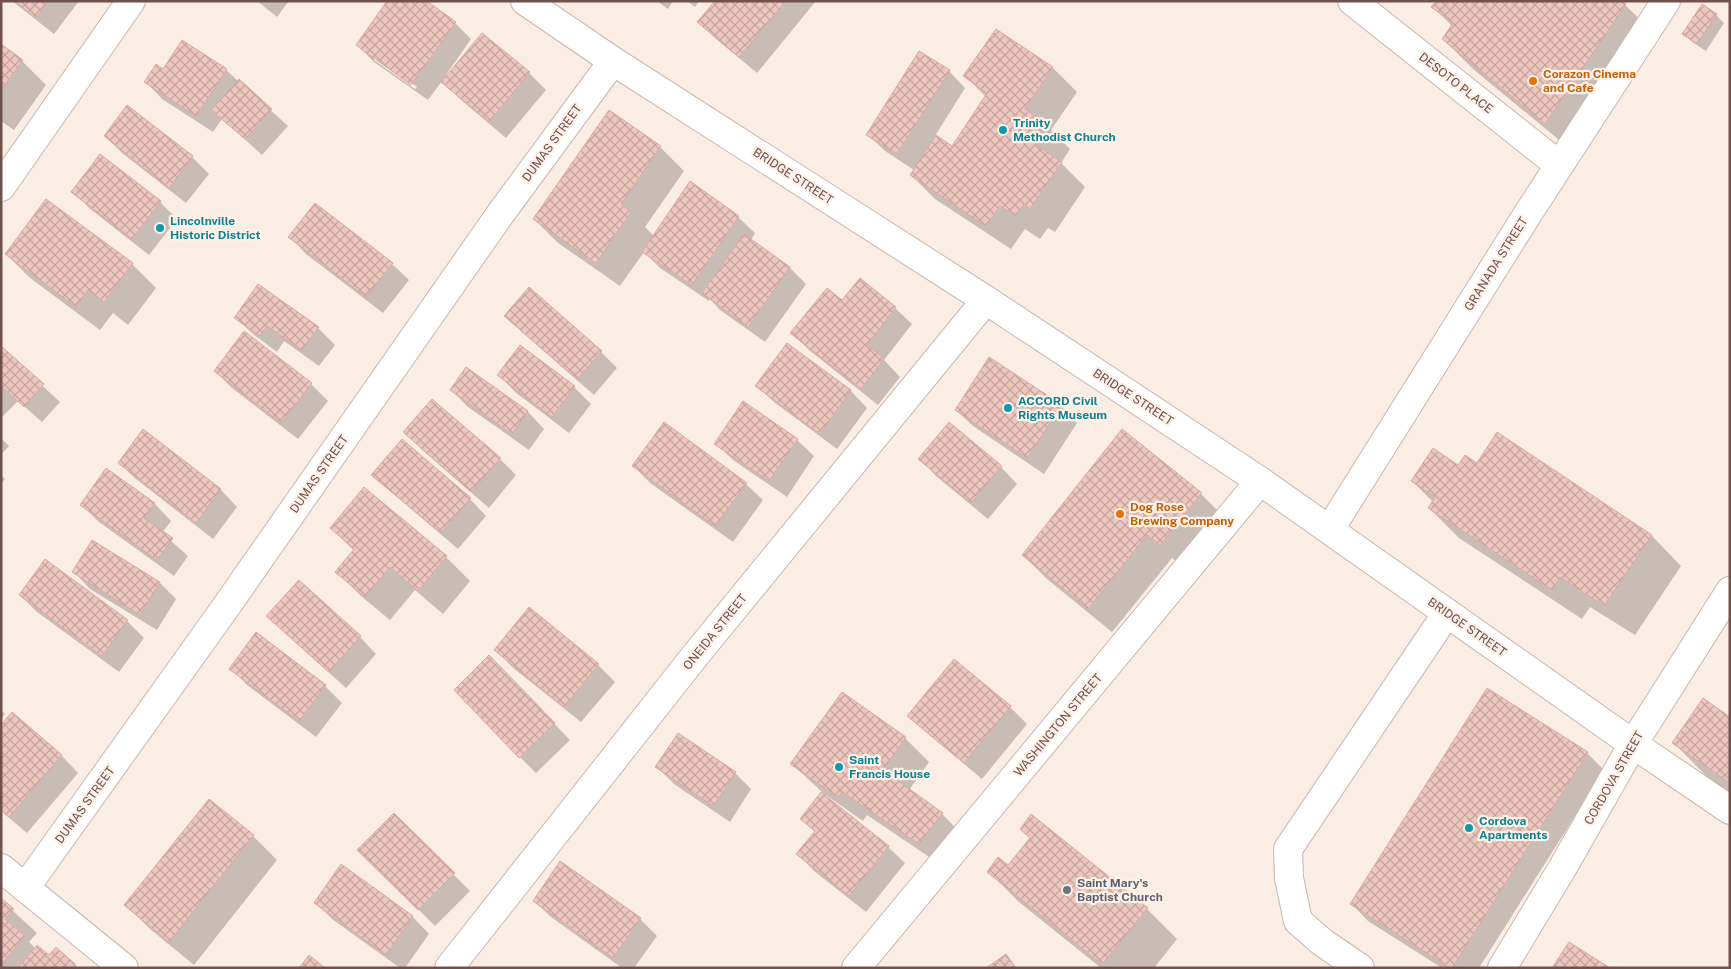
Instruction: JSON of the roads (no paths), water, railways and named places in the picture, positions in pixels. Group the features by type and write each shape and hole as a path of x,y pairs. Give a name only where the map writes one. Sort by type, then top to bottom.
{"street":[{"path":"1,186 131,1"},
{"name":"BRIDGE STREET","path":"525,1 613,61 986,300 1260,481 1633,744 1730,810"},
{"name":"DESOTO PLACE","path":"1352,1 1560,165"},
{"name":"GRANADA STREET","path":"1330,529 1666,1"},
{"name":"DUMAS STREET","path":"25,888 224,611 501,212 613,61"},
{"name":"ONEIDA STREET","path":"449,968 694,657 986,300"},
{"name":"WASHINGTON STREET","path":"856,968 1260,481"},
{"name":"CORDOVA STREET","path":"1502,968 1633,744 1730,591"},
{"path":"1360,968 1322,942 1298,921 1289,878 1288,849 1447,612"},
{"path":"1,868 124,968"}],"place":[{"name":"Corazon Cinema and Cafe","path":"1533,81"},
{"name":"Trinity Methodist Church","path":"1003,130"},
{"name":"Lincolnville Historic District","path":"160,228"},
{"name":"ACCORD Civil Rights Museum","path":"1008,408"},
{"name":"Dog Rose Brewing Company","path":"1120,514"},
{"name":"Saint Francis House","path":"839,767"},
{"name":"Cordova Apartments","path":"1469,828"},
{"name":"Saint Mary's Baptist Church","path":"1067,890"}]}
